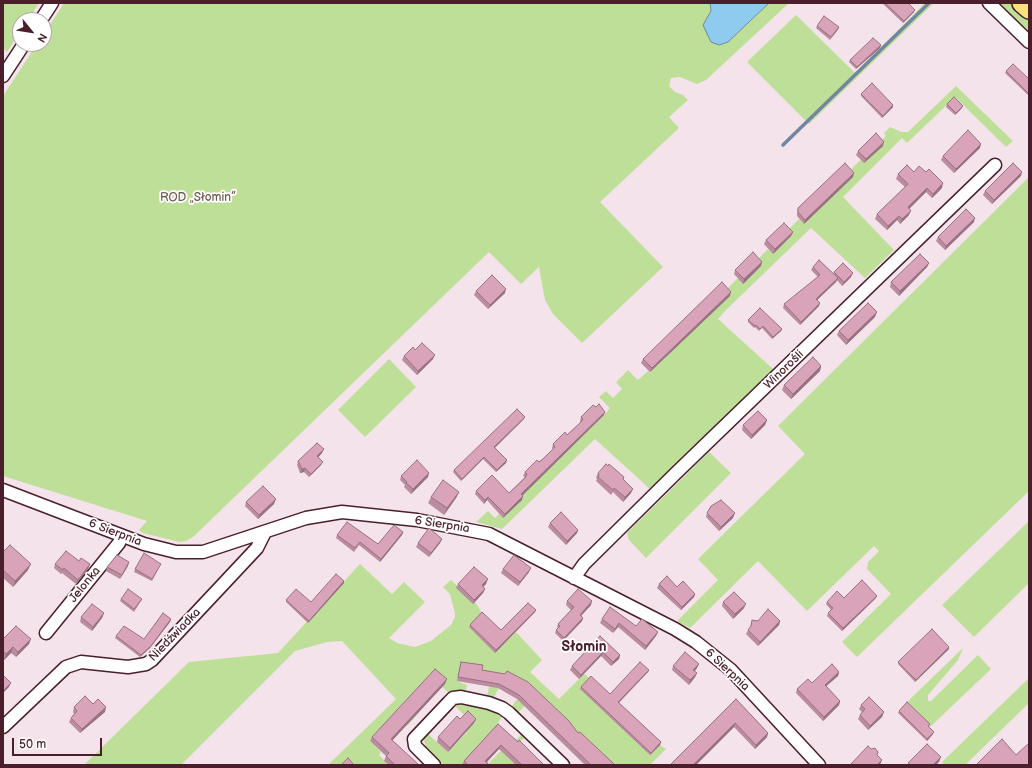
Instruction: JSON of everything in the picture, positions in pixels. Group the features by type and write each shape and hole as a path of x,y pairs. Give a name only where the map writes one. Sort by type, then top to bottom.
{"main road":[{"path":"1022,3 1029,9"}],"street":[{"path":"46,12 52,3"},
{"path":"989,3 1029,42"},
{"path":"4,72 18,52"},
{"name":"Winorośli","path":"574,578 584,564 675,474 995,164"},
{"name":"6 Sierpnia","path":"3,490 122,536 169,551 193,552 216,549 306,518 342,512 424,521 489,534 675,629 696,642 731,670 819,765"},
{"name":"Niedźwiadka","path":"3,727 66,667 70,665 81,662 128,667 146,664 152,660 257,548 265,532"},
{"name":"Jelonka","path":"46,633 119,543 122,536"},
{"path":"434,765 415,746 414,739 453,698 461,697 489,703 506,710 563,765"}],"green space":[{"path":"3,3 39,3 33,12 12,12 12,44 7,52 3,48"},
{"name":"ROD „Słomin”","path":"64,3 710,3 711,11 703,25 719,45 728,42 769,3 789,3 706,80 697,84 680,77 671,78 669,86 675,92 683,95 688,100 669,117 679,128 600,202 663,267 582,343 553,314 545,300 539,267 521,284 489,252 193,537 186,541 180,542 143,533 139,530 147,521 3,476 3,96 32,52 52,52 52,22"},
{"path":"925,3 934,3 809,124 747,62 796,15 855,73"},
{"path":"998,3 1012,3 1029,19 1029,33"},
{"path":"956,86 1013,141 1006,147 955,97 907,143 902,138 843,197 894,250 865,278 811,228 726,310 718,319 773,369 650,489 595,439 502,529 476,522 488,511 495,518 499,514 503,518 521,500 519,498 610,408 599,397 606,391 613,398 622,389 616,382 628,370 638,380 648,371 650,372 668,355 738,278 743,283 756,261 768,249 773,253 791,236 786,232 799,219 804,224 852,177 848,172 886,136 884,133 890,127 901,132 908,132"},
{"path":"1029,177 1029,491 857,657 842,642 891,594 867,569 868,562 879,551 874,546 807,611 758,561 690,628 677,621 718,580 698,559 805,454 778,426"},
{"path":"389,359 416,387 365,437 338,410"},
{"path":"709,452 731,473 646,558 629,540 627,533"},
{"path":"1029,521 1029,583 974,637 942,605"},
{"path":"360,564 392,594 404,582 425,602 389,638 397,643 415,647 431,641 451,625 455,617 455,613 450,594 443,587 451,580 475,602 482,613 495,652 516,632 542,660 530,672 559,699 584,674 590,678 650,755 660,745 666,749 650,765 609,765 535,695 517,714 511,708 516,700 518,700 526,686 506,675 493,699 487,697 491,676 457,681 467,685 465,693 449,693 442,687 445,683 408,725 370,741 381,752 379,755 389,765 328,765 396,699 342,641 327,642 295,651 181,765 84,765 189,662 278,653"},
{"path":"963,648 958,660 928,695 928,701 931,701 978,655 991,669 930,727 906,703"},
{"path":"1029,678 1029,703 965,765 944,765 942,762"},
{"path":"458,704 486,709 499,715 502,717 497,724 510,736 463,765 444,765 426,748 424,740 428,734 448,752 467,732 465,716 455,706"},
{"path":"522,734 525,737 510,752 516,765 487,765 513,738 516,740"}],"water":[{"path":"710,3 769,3 728,42 719,45 711,42 703,25 711,11"}],"building":[{"path":"885,3 908,3 915,10 904,21"},
{"path":"824,16 839,27 831,37 817,26"},
{"path":"873,38 881,45 857,67 850,60"},
{"path":"1013,64 1029,79 1029,94 1006,71"},
{"path":"872,83 893,105 883,116 861,94"},
{"path":"954,97 963,106 956,113 947,104"},
{"path":"968,130 981,144 956,169 943,156"},
{"path":"876,133 884,142 866,159 858,151"},
{"path":"845,163 854,173 805,220 798,212 798,208"},
{"path":"1013,163 1022,172 994,200 985,191"},
{"path":"907,165 914,172 919,166 926,172 929,169 943,183 933,194 927,188 908,207 911,211 902,219 899,216 888,226 877,214 908,184 898,174"},
{"path":"966,209 975,218 946,246 938,237"},
{"path":"784,223 793,232 775,249 766,240"},
{"path":"753,252 762,262 744,279 735,270"},
{"path":"920,254 929,263 900,291 891,282"},
{"path":"819,260 838,278 816,299 820,303 801,322 784,304 820,275 813,267"},
{"path":"843,263 853,273 844,282 834,272"},
{"path":"492,275 506,289 490,305 476,291"},
{"path":"722,282 731,292 652,368 643,359"},
{"path":"868,303 877,312 848,340 839,331"},
{"path":"760,308 782,329 773,337 763,326 760,329 748,320"},
{"path":"422,343 435,355 418,371 404,356 413,347 415,350"},
{"path":"813,357 821,366 793,394 784,385"},
{"path":"599,404 605,412 521,494 523,496 505,514 488,497 485,500 476,491 492,475 509,493 525,478 527,474 525,472 537,460 539,462 542,460 555,447 553,444 565,432 567,435 581,422 583,419 581,417 593,405 596,407"},
{"path":"517,409 525,417 494,447 507,460 497,470 484,457 462,479 454,470"},
{"path":"758,411 767,420 752,435 743,425"},
{"path":"317,443 324,449 317,456 323,462 311,474 305,468 302,469 298,461"},
{"path":"417,460 429,473 413,489 401,476"},
{"path":"606,464 608,466 609,464 624,477 623,479 633,489 625,497 614,488 613,490 598,477 598,473"},
{"path":"443,480 459,492 447,508 431,497"},
{"path":"263,486 276,499 259,515 246,502"},
{"path":"721,500 735,513 721,527 707,513 711,506"},
{"path":"561,512 578,530 567,541 550,523"},
{"path":"347,522 378,544 394,525 403,532 381,559 360,542 355,548 337,535"},
{"path":"429,528 442,539 431,553 418,543"},
{"path":"10,545 31,564 15,581 3,570 3,552"},
{"path":"66,551 79,561 81,558 90,564 78,580 64,568 63,570 55,564"},
{"path":"144,553 161,564 152,579 135,569"},
{"path":"117,555 129,562 122,575 107,567"},
{"path":"514,555 531,568 520,582 503,569"},
{"path":"474,567 488,579 482,585 485,589 474,600 458,584"},
{"path":"336,574 344,581 309,621 286,600 296,589 311,602"},
{"path":"667,576 677,587 683,581 695,594 682,607 659,584"},
{"path":"862,580 877,596 843,628 828,613 833,608 827,602 837,591 844,598"},
{"path":"128,589 142,599 134,609 121,599"},
{"path":"578,589 592,601 580,615 583,618 564,638 556,630 560,626 558,624 574,607 567,601"},
{"path":"734,592 746,604 735,614 723,602"},
{"path":"528,603 536,610 496,650 470,625 482,612 501,630"},
{"path":"92,604 104,613 93,627 81,617"},
{"path":"610,607 636,626 642,619 658,632 646,646 619,623 615,629 602,619"},
{"path":"768,609 780,621 760,642 748,630 751,626 752,620 758,621"},
{"path":"163,613 171,619 151,646 141,655 116,636 124,626 144,639"},
{"path":"16,626 31,639 18,652 13,647 6,654 3,651 3,639"},
{"path":"932,629 949,647 916,680 898,662"},
{"path":"600,636 620,655 613,662 603,652 581,675 572,666"},
{"path":"685,652 699,664 693,670 697,673 690,680 673,666"},
{"path":"461,662 483,665 482,670 505,674 507,671 528,682 569,721 578,733 580,732 615,765 591,765 519,695 499,684 458,677"},
{"path":"640,662 649,670 618,702 661,742 651,753 581,687 591,676 610,694"},
{"path":"832,664 839,672 825,685 840,701 824,717 797,689 808,679 812,683"},
{"path":"435,669 447,679 391,739 419,765 395,765 386,756 389,753 372,737"},
{"path":"3,675 11,683 3,691"},
{"path":"85,696 93,704 98,699 106,707 82,729 71,718 77,711 74,707"},
{"path":"869,697 884,712 870,726 860,715 865,709 861,705"},
{"path":"736,699 768,733 756,745 735,723 693,765 670,765"},
{"path":"907,702 930,724 928,726 934,732 927,739 899,711"},
{"path":"468,711 476,719 450,748 438,737 457,716 460,719"},
{"path":"498,724 518,742 519,740 544,765 522,765 501,745 485,761 489,765 468,765 464,761"},
{"path":"1002,739 1016,755 1029,743 1029,765 976,765"},
{"path":"927,744 941,757 933,765 911,765 908,763"},
{"path":"868,746 871,749 875,748 878,752 877,755 882,760 877,765 850,765"},
{"path":"348,758 354,765 341,765"}],"waterway":[{"path":"783,145 929,3"}],"district":[{"name":"Słomin","path":"584,647"}]}
